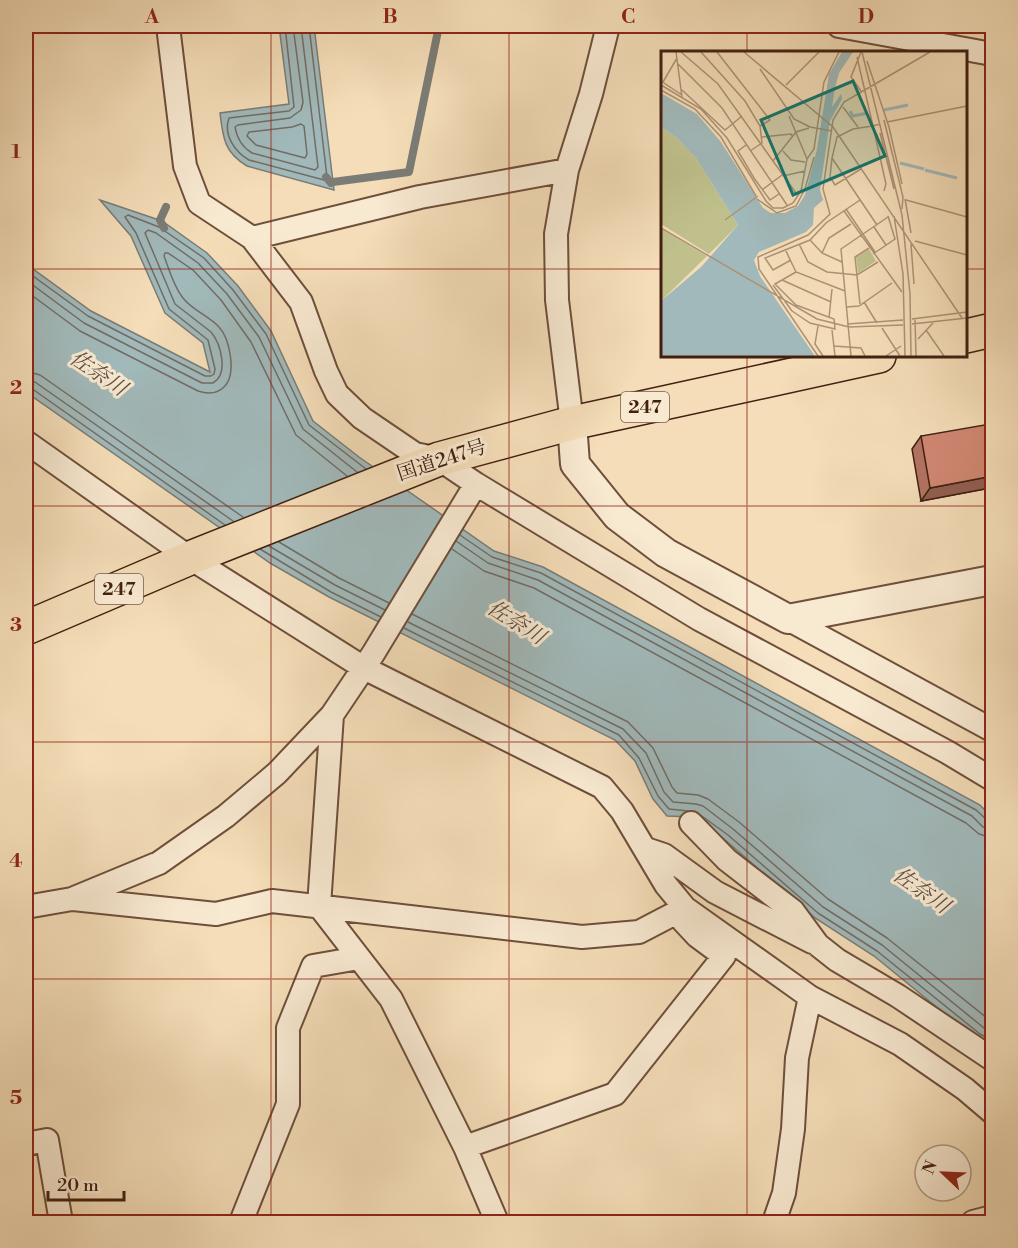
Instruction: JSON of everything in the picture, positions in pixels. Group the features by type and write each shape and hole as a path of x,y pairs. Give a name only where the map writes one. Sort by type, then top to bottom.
{"highway":[{"path":"967,336 993,330"},
{"name":"国道247号","path":"26,628 202,554 427,464 572,423 874,357"}],"street":[{"path":"168,26 185,166 199,202 252,238 301,302 326,371 337,394 362,418 427,464 472,490 699,619 993,778"},
{"path":"608,26 591,94 567,170 556,234 557,300 575,464 617,516 666,553 993,730"},
{"path":"839,26 993,54"},
{"path":"252,238 409,200 567,170"},
{"path":"26,442 369,661 602,786 622,811 697,936 723,956 615,1094 465,1147"},
{"path":"26,907 72,899 159,863 226,816 277,773 333,716 369,661 472,490"},
{"path":"788,619 993,580"},
{"path":"333,716 319,906 391,999 465,1147 497,1222"},
{"path":"691,823 727,860 793,911 818,945"},
{"path":"646,849 664,855 715,892 818,945 837,960 898,996 993,1059"},
{"path":"72,899 216,914 272,901 582,937 639,932 681,911"},
{"path":"681,911 810,997 900,1044 965,1089 993,1112"},
{"path":"241,1222 288,1104 288,1028 312,966 359,958"},
{"path":"774,1222 784,1193 793,1129 797,1058 810,997"},
{"path":"26,1144 47,1140 61,1222"},
{"path":"974,1222 993,1217"}],"water":[{"path":"279,26 314,26 334,190 247,166 239,161 226,144 220,113 289,104"},
{"name":"佐奈川","path":"100,200 162,221 207,253 238,286 271,331 313,421 359,457 494,551 543,567 980,805 992,817 992,1047 977,1040 874,956 815,918 724,839 694,817 667,816 653,799 635,761 615,740 329,597 270,563 26,392 26,264 91,311 210,372 203,343 165,313 131,236"}],"building":[{"path":"990,424 993,436 993,476 930,488 921,436"}],"waterway":[{"path":"326,177 331,183 409,172 439,26"},
{"path":"164,228 160,220 166,207"}]}
